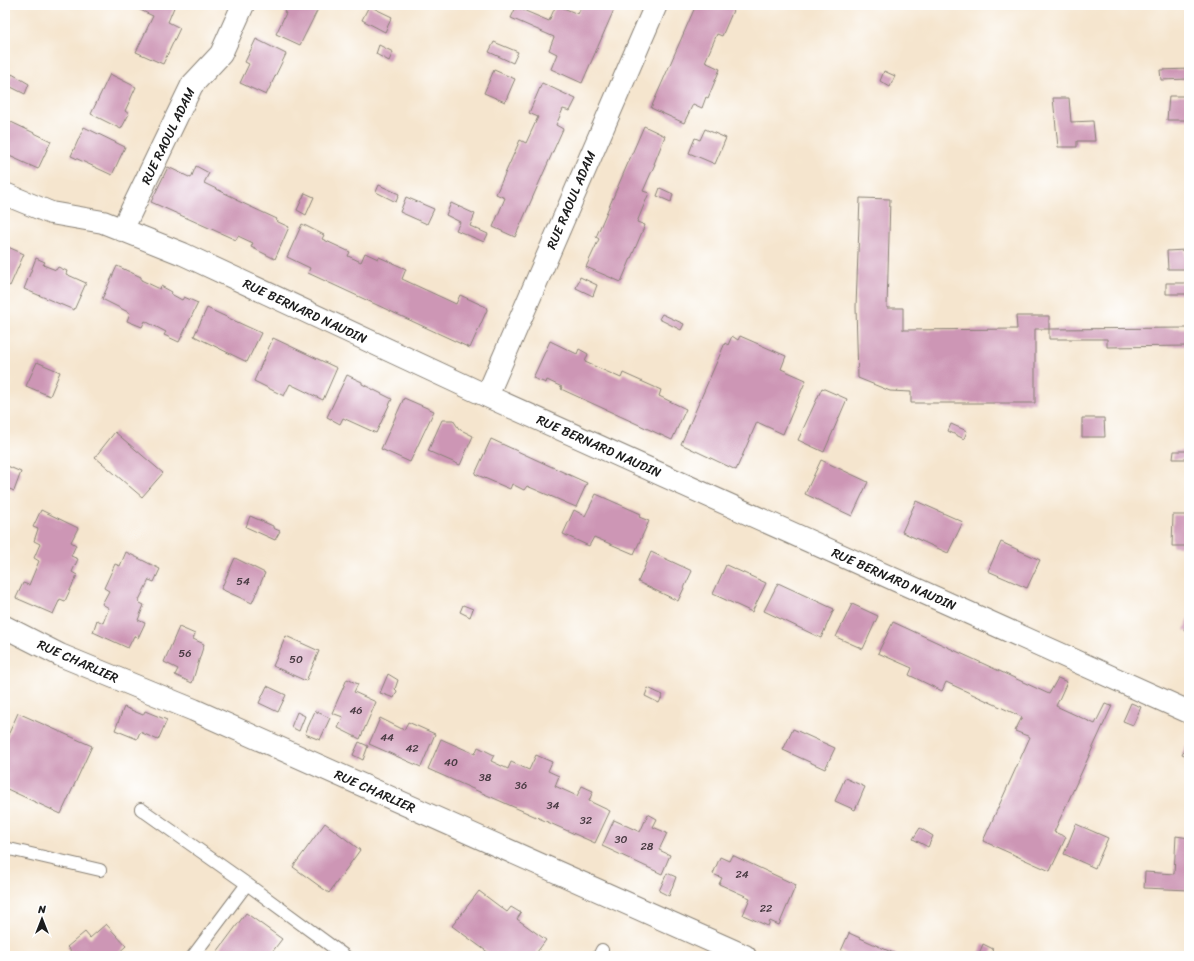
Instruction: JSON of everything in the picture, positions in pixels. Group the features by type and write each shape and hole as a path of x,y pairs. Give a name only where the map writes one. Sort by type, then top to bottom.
{"street":[{"name":"RUE RAOUL ADAM","path":"122,230 192,85 220,54 243,5"},
{"name":"RUE RAOUL ADAM","path":"487,396 656,5"},
{"name":"RUE BERNARD NAUDIN","path":"5,194 51,213 103,222 183,254 487,396 1189,712"},
{"name":"RUE CHARLIER","path":"5,627 60,655 194,710 745,956"}],"lane":[{"path":"141,809 345,956"},
{"path":"5,848 100,870"},
{"path":"193,956 247,884"}],"building":[{"path":"140,5 175,5 168,22 180,28 163,64 136,52 153,16 138,9"},
{"path":"288,5 320,5 300,45 276,34 286,13 284,12"},
{"path":"556,5 578,14 582,5 616,5 582,83 551,69 557,54 549,50 554,37 511,18 516,7 549,21"},
{"path":"696,5 735,6 722,36 717,34 705,62 720,69 708,98 706,97 702,108 693,104 684,123 651,108"},
{"path":"369,6 392,17 385,32 362,20"},
{"path":"256,39 286,54 266,95 240,83 249,64 245,62"},
{"path":"494,42 518,52 513,63 489,52"},
{"path":"379,45 393,52 389,61 376,54"},
{"path":"1189,69 1189,79 1161,80 1160,70"},
{"path":"494,70 515,79 505,102 484,93"},
{"path":"884,71 895,76 890,87 880,81"},
{"path":"12,74 29,84 25,94 7,85"},
{"path":"110,74 136,87 125,111 129,114 121,129 91,114"},
{"path":"542,83 576,99 570,111 563,109 556,125 563,129 515,237 493,227 505,198 496,194 520,140 526,143 538,117 529,113"},
{"path":"1169,96 1189,96 1189,120 1167,120"},
{"path":"1053,98 1069,98 1071,122 1093,121 1095,141 1077,141 1077,147 1058,147"},
{"path":"11,122 51,141 38,169 5,154 5,135"},
{"path":"644,126 665,136 643,191 649,193 637,222 645,225 621,282 586,267 599,239 596,237"},
{"path":"84,127 125,147 112,175 71,156"},
{"path":"705,129 726,138 715,164 689,153 695,138 700,140"},
{"path":"196,166 209,173 204,183 277,219 276,221 289,227 275,259 251,247 253,243 238,236 236,240 151,202 168,167 191,178"},
{"path":"379,185 399,194 396,202 376,192"},
{"path":"660,188 673,194 671,202 657,196"},
{"path":"305,193 314,197 306,215 297,210"},
{"path":"406,197 434,209 427,224 400,212"},
{"path":"860,198 890,199 887,308 903,308 903,330 1017,329 1016,316 1049,316 1049,329 1035,329 1035,403 911,403 911,392 890,391 858,378 856,307"},
{"path":"451,203 475,214 470,226 488,234 484,242 456,230 460,222 446,215"},
{"path":"302,224 324,235 322,239 350,252 348,256 361,262 365,253 378,259 379,257 406,269 402,279 456,304 460,295 486,307 487,310 470,348 308,273 310,268 287,257"},
{"path":"8,247 24,254 10,286 5,283 5,252"},
{"path":"1185,250 1186,269 1168,269 1167,251"},
{"path":"36,258 45,262 43,265 56,270 58,267 67,271 66,274 86,283 74,310 24,289"},
{"path":"117,266 141,277 141,280 160,289 161,286 182,300 184,297 198,303 179,342 164,335 166,332 145,321 142,327 127,321 130,313 102,299"},
{"path":"580,277 597,285 593,296 576,288"},
{"path":"1166,283 1189,283 1189,294 1166,294"},
{"path":"207,308 261,333 247,362 194,336"},
{"path":"662,314 684,324 681,330 659,319"},
{"path":"1189,328 1189,346 1107,347 1107,339 1049,339 1049,329"},
{"path":"732,336 738,340 740,336 786,356 781,369 806,380 783,434 757,422 736,470 681,444 725,343 728,345"},
{"path":"273,338 337,368 323,400 290,384 284,396 254,381"},
{"path":"550,341 577,354 579,349 588,354 585,362 621,378 623,373 661,390 659,396 686,409 672,440 561,389 562,387 547,380 546,383 533,378"},
{"path":"37,362 60,372 50,396 26,386"},
{"path":"347,375 392,399 376,433 343,418 340,424 327,417"},
{"path":"822,388 847,399 824,452 798,440"},
{"path":"404,398 434,411 410,462 381,449"},
{"path":"1082,418 1104,418 1105,437 1082,437"},
{"path":"442,420 453,420 459,429 473,436 460,465 428,451"},
{"path":"951,424 967,431 964,439 948,431"},
{"path":"115,432 163,473 142,497 95,457"},
{"path":"491,439 587,483 576,507 527,486 524,490 512,484 510,489 475,474"},
{"path":"1174,451 1189,451 1189,459 1173,459"},
{"path":"821,460 868,482 852,516 805,494"},
{"path":"5,465 21,472 14,491 5,487"},
{"path":"596,494 641,514 639,517 649,521 634,554 594,537 589,546 563,534 574,510 585,516"},
{"path":"916,501 963,522 948,553 902,532"},
{"path":"41,510 78,528 71,542 76,545 71,556 78,559 72,572 77,575 65,601 60,599 53,614 16,598 23,583 29,585 39,561 34,558 40,544 34,541 38,529 33,527"},
{"path":"1173,515 1189,515 1189,546 1172,546"},
{"path":"250,516 273,526 273,528 280,531 275,540 246,527"},
{"path":"1001,542 1040,560 1027,588 988,571"},
{"path":"126,552 160,569 154,582 149,580 138,602 144,605 138,620 145,623 138,638 134,636 128,648 93,632 97,620 103,623 109,608 102,604 109,591 104,588 115,564 120,566"},
{"path":"651,552 692,571 678,601 638,582"},
{"path":"235,558 265,573 252,603 221,589"},
{"path":"726,565 766,583 752,612 713,594"},
{"path":"778,583 834,609 821,638 764,611"},
{"path":"852,604 878,616 863,649 836,637"},
{"path":"463,605 473,609 470,617 460,612"},
{"path":"1189,618 1189,632 1184,630"},
{"path":"893,622 1049,694 1058,678 1067,682 1056,706 1095,724 1105,704 1112,706 1054,832 1066,837 1050,871 983,841 1030,737 1015,731 1022,717 946,682 942,691 909,675 912,668 878,653"},
{"path":"179,627 195,634 193,639 204,644 192,683 175,675 178,669 164,662"},
{"path":"286,636 319,651 306,681 273,666"},
{"path":"388,674 398,680 395,689 397,691 394,698 380,693"},
{"path":"347,679 358,684 354,692 376,702 360,739 338,728 343,717 332,713"},
{"path":"267,686 286,695 278,712 259,703"},
{"path":"648,688 663,695 659,703 645,696"},
{"path":"1131,703 1141,707 1133,725 1123,721"},
{"path":"124,707 143,715 145,711 167,720 158,740 140,732 137,739 115,730"},
{"path":"315,711 330,718 320,740 305,734"},
{"path":"297,712 305,716 299,731 291,727"},
{"path":"18,713 92,746 61,814 5,788 5,742"},
{"path":"380,718 404,730 408,722 435,734 421,767 369,744"},
{"path":"793,729 835,748 825,769 783,750"},
{"path":"441,739 475,754 478,747 494,755 491,761 508,769 511,762 529,770 536,755 552,762 548,771 559,776 555,786 577,796 582,786 593,791 589,801 610,811 595,843 428,769"},
{"path":"359,742 368,746 363,760 353,755"},
{"path":"1186,746 1189,748 1189,757 1182,754"},
{"path":"845,778 865,787 855,810 835,801"},
{"path":"648,814 657,819 653,827 667,833 659,850 670,855 662,874 602,846 614,820 640,832"},
{"path":"325,823 360,850 329,893 293,867"},
{"path":"1076,824 1108,838 1095,868 1064,854"},
{"path":"920,828 933,836 928,847 913,839"},
{"path":"1176,836 1189,838 1189,890 1144,888 1145,872 1174,874"},
{"path":"732,855 796,885 779,925 770,921 768,926 743,915 750,898 719,884 722,878 713,874 720,857 729,861"},
{"path":"667,873 676,877 669,896 659,891"},
{"path":"479,891 507,912 511,907 521,913 517,919 546,940 534,956 493,956 452,926"},
{"path":"246,913 282,939 269,956 214,956"},
{"path":"106,924 126,946 115,956 75,956 67,947 85,932 90,938"},
{"path":"849,933 900,956 851,956 841,951"},
{"path":"983,944 993,949 991,955 994,956 978,956"}]}
